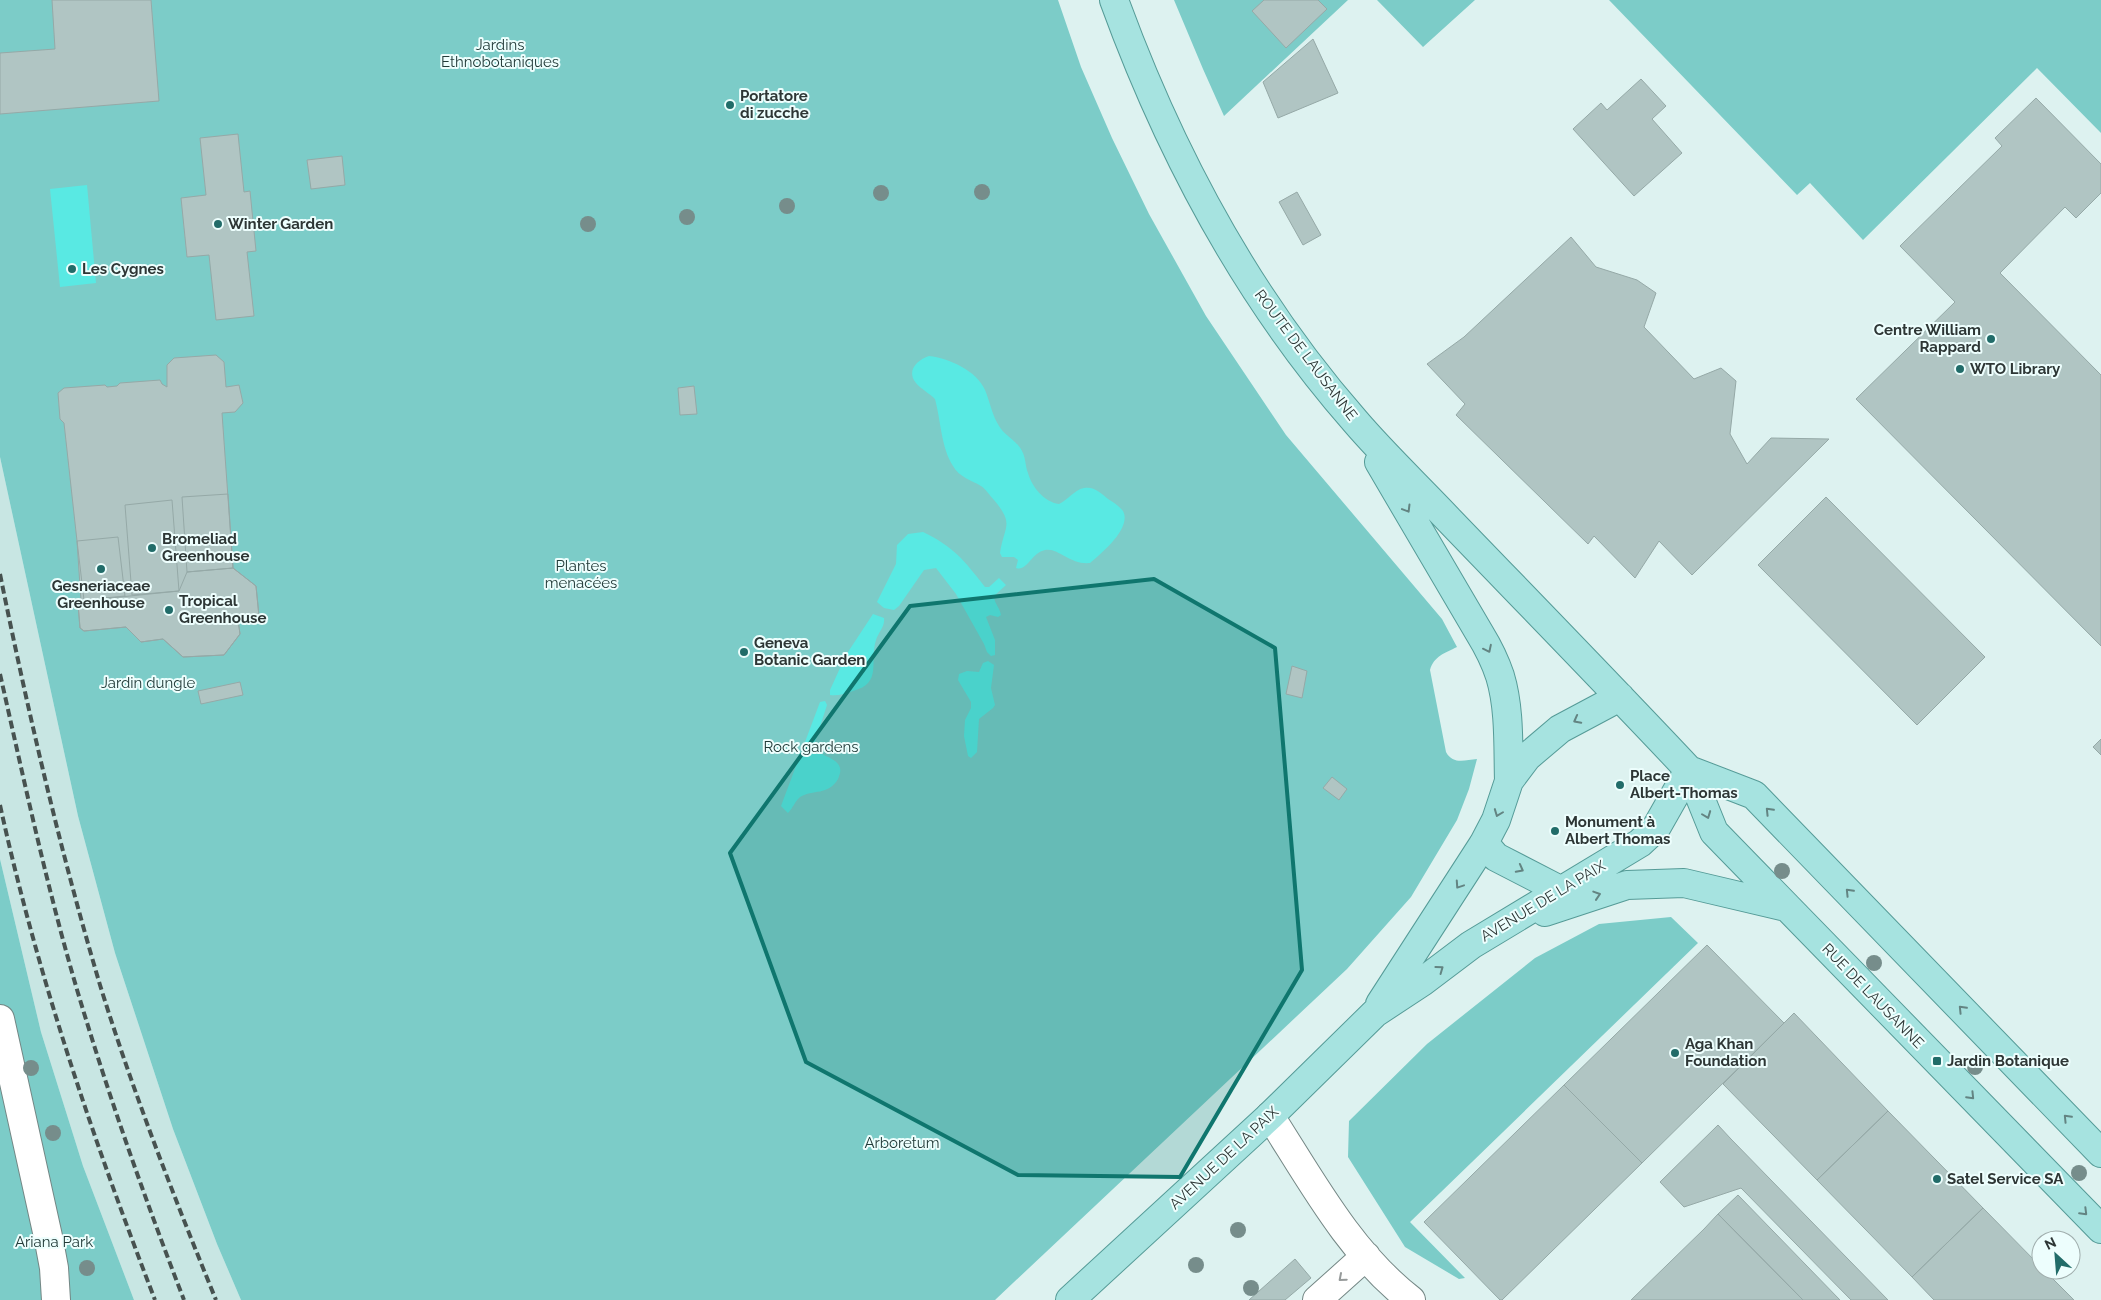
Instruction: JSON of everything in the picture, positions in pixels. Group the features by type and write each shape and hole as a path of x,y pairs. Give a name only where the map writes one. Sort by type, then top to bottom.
{"main road":[{"name":"ROUTE DE LAUSANNE","path":"1114,0 1154,102 1183,161 1244,269 1277,320 1355,422 1620,697"},
{"path":"1355,422 1493,659 1500,676 1506,702 1509,781"},
{"name":"RUE DE LAUSANNE","path":"1620,697 1689,770 1714,832 2101,1229"},
{"name":"AVENUE DE LA PAIX","path":"1375,1013 1484,843 1496,820 1509,781 1526,757 1560,729 1620,697"},
{"name":"RUE DE LAUSANNE","path":"1689,770 1754,794 2101,1153"},
{"name":"AVENUE DE LA PAIX","path":"1070,1300 1270,1116 1375,1013 1422,982 1471,945 1640,843 1656,828 1689,770"},
{"path":"1484,843 1496,856 1560,890"},
{"path":"1500,927 1628,885 1684,883 1786,907"}],"street":[{"path":"0,1019 49,1241 54,1268 56,1300"},
{"path":"1270,1116 1332,1212 1366,1256 1399,1291 1411,1300"},
{"path":"1317,1300 1366,1256"}],"highlighted area":[{"path":"1154,579 1275,648 1302,970 1180,1177 1018,1175 806,1062 730,853 910,606"}],"shaded area":[{"path":"87,185 96,283 60,287 50,189"},
{"path":"929,356 945,359 962,367 981,383 997,422 1002,430 1020,447 1030,478 1039,493 1044,497 1059,504 1080,489 1091,488 1100,492 1123,511 1125,518 1120,532 1108,547 1090,563 1076,561 1050,550 1040,552 1020,568 1016,568 1018,560 1014,557 1002,557 1000,553 1006,526 1004,515 985,489 962,476 956,470 946,451 935,399 913,379 914,367 921,360"},
{"path":"0,457 78,816 115,953 173,1129 217,1244 241,1300 134,1300 83,1166 41,1032 0,859"},
{"path":"923,532 943,543 958,555 985,587 989,587 999,578 1006,585 994,596 1001,615 998,617 990,615 986,617 995,640 995,655 991,656 987,652 956,594 936,568 924,570 899,606 894,610 884,608 877,602 896,564 897,545 908,534"},
{"path":"873,614 884,618 884,621 874,648 872,677 862,687 844,694 830,695 830,690 846,655"},
{"path":"988,661 994,665 991,688 995,705 979,719 977,752 971,758 968,756 964,736 965,720 971,708 971,702 958,680 959,674 967,671 979,672 983,663"},
{"path":"825,701 827,705 814,745 822,754 838,764 840,770 838,779 830,788 800,797 788,813 781,806 820,702"}],"green space":[{"name":"Geneva Botanic Garden","path":"0,0 1058,0 1081,67 1112,138 1149,214 1206,316 1286,435 1442,619 1457,647 1437,658 1430,670 1446,752 1452,759 1456,760 1477,759 1469,789 1457,820 1411,897 1347,969 995,1300 241,1300 217,1244 173,1129 115,953 78,816 0,457"},
{"path":"1174,0 1348,0 1224,116"},
{"path":"1377,0 1475,0 1423,47"},
{"path":"1609,0 2101,0 2101,133 2037,68 1863,240 1810,183 1797,195"},
{"name":"Ariana Park","path":"0,859 41,1032 83,1166 134,1300 0,1300"},
{"path":"1671,917 1698,943 1410,1222 1465,1278 1459,1279 1405,1247 1348,1157 1349,1121 1427,1044 1535,958 1599,924"}],"building":[{"path":"52,0 151,0 159,101 0,114 0,53 55,49"},
{"path":"1264,0 1318,0 1327,9 1286,48 1252,11"},
{"path":"1313,39 1338,93 1278,118 1263,82"},
{"path":"1641,79 1666,106 1652,119 1682,153 1634,196 1573,129 1601,103 1607,110"},
{"name":"Centre William Rappard","path":"2036,98 2101,164 2101,193 2076,218 2065,207 2000,273 2101,375 2101,646 1856,399 1955,302 1900,246 2002,146 1995,138"},
{"name":"Winter Garden","path":"238,134 244,192 250,191 256,251 247,252 254,316 216,320 209,255 187,257 181,198 206,195 200,138"},
{"path":"342,156 345,185 311,189 307,160"},
{"path":"1297,192 1321,235 1303,245 1279,202"},
{"path":"1571,237 1596,267 1637,280 1656,293 1644,327 1694,379 1721,368 1736,381 1730,434 1747,464 1771,438 1829,439 1692,575 1659,541 1635,578 1594,536 1588,544 1456,415 1465,404 1427,364 1464,337"},
{"path":"216,355 224,362 226,387 239,385 243,403 235,412 222,413 233,568 256,586 259,616 238,620 240,634 224,655 183,657 163,639 141,642 126,627 84,631 80,628 78,604 81,601 77,541 64,423 60,419 58,393 64,388 105,385 107,387 117,386 120,383 160,380 167,387 167,365 174,358"},
{"path":"694,386 697,414 680,415 678,388"},
{"path":"228,494 233,568 187,572 182,497"},
{"path":"1826,497 1985,657 1917,725 1758,565"},
{"name":"Bromeliad Greenhouse","path":"172,500 179,591 132,595 125,505"},
{"name":"Gesneriaceae Greenhouse","path":"118,537 125,596 84,600 77,541"},
{"name":"Tropical Greenhouse","path":"233,568 256,586 259,616 238,620 240,634 224,655 183,657 163,639 141,642 126,627 84,631 80,628 78,604 81,601 179,591 187,572"},
{"path":"1292,666 1307,671 1302,698 1286,694"},
{"path":"240,682 243,695 201,704 198,691"},
{"path":"2101,739 2101,755 2093,747"},
{"path":"1332,777 1347,789 1339,800 1323,788"},
{"name":"Aga Khan Foundation","path":"1707,945 1784,1023 1642,1163 1564,1085"},
{"path":"1794,1013 1888,1111 1817,1180 1723,1084"},
{"path":"1564,1085 1642,1163 1500,1300 1424,1222"},
{"path":"1888,1111 1983,1208 1912,1277 1817,1180"},
{"path":"1718,1125 1888,1300 1851,1300 1741,1188 1684,1207 1660,1182"},
{"path":"1738,1195 1840,1300 1803,1300 1718,1214"},
{"path":"1983,1208 2031,1257 2031,1280 2054,1280 2074,1300 1934,1300 1912,1277"},
{"path":"1718,1214 1803,1300 1631,1300 1704,1229"},
{"path":"1295,1259 1311,1278 1285,1300 1249,1300"}],"railway":[{"path":"0,574 46,781 71,883 100,985 126,1065 155,1144 216,1300"},
{"path":"0,674 46,874 78,993 128,1148 184,1300"},
{"path":"0,805 31,931 68,1056 88,1117 155,1300"}],"place":[{"name":"Portatore di zucche","path":"730,105"},
{"name":"Winter Garden","path":"218,224"},
{"name":"Les Cygnes","path":"72,269"},
{"name":"Centre William Rappard","path":"1991,339"},
{"name":"WTO Library","path":"1960,369"},
{"name":"Bromeliad Greenhouse","path":"152,548"},
{"name":"Gesneriaceae Greenhouse","path":"101,569"},
{"name":"Tropical Greenhouse","path":"169,610"},
{"name":"Geneva Botanic Garden","path":"744,652"},
{"name":"Place Albert-Thomas","path":"1620,785"},
{"name":"Monument à Albert Thomas","path":"1555,831"},
{"name":"Aga Khan Foundation","path":"1675,1053"},
{"name":"Jardin Botanique","path":"1937,1061"},
{"name":"Satel Service SA","path":"1937,1179"}],"park label":[{"name":"Jardins Ethnobotaniques","path":"500,54"},
{"name":"Plantes menacées","path":"581,574"},
{"name":"Jardin dungle","path":"148,683"},
{"name":"Rock gardens","path":"811,747"},
{"name":"Arboretum","path":"902,1143"}]}
